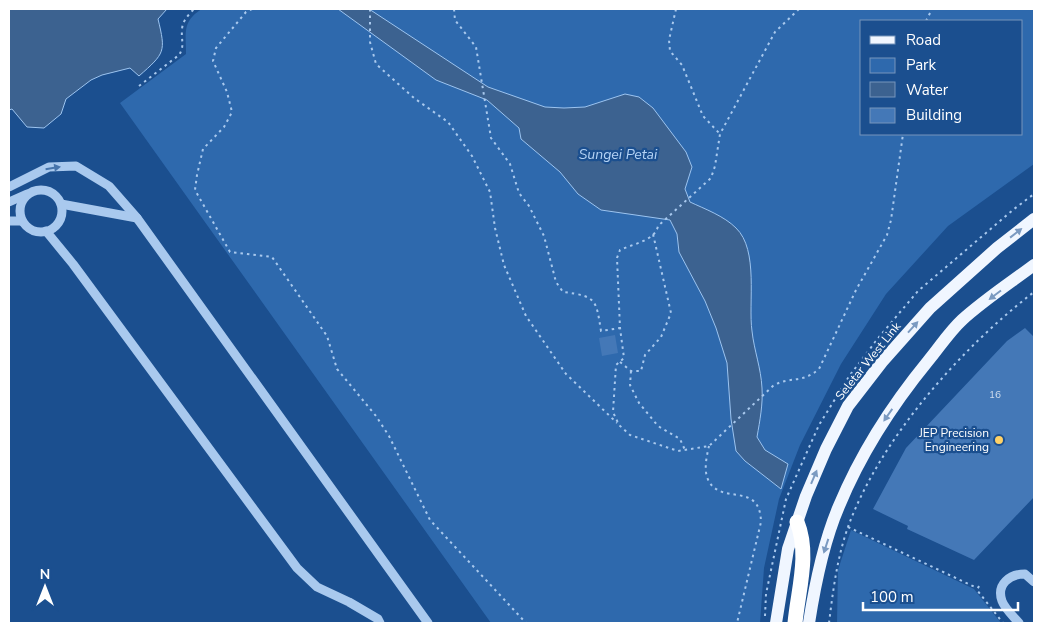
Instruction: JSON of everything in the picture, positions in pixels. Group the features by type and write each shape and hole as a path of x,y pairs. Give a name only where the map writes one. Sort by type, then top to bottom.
{"highway":[{"path":"796,623 804,550 797,522"}],"main road":[{"name":"Seletar West Link","path":"776,623 788,549 826,449 848,406 882,362 930,308 997,248 1034,219"},
{"path":"809,623 814,590 838,507 861,460 885,418 961,321 1034,265"}],"street":[{"path":"9,187 50,167 76,166 109,186 137,218 428,623"},
{"path":"9,202 32,191 46,190 52,193 61,204 61,217 58,224 46,231 32,230 22,221 20,214 22,201 32,191"},
{"path":"61,204 137,218"},
{"path":"9,221 22,221"},
{"path":"46,231 297,568 317,587 349,602 378,619 380,623"},
{"path":"1019,623 1002,602 1002,586 1005,580 1020,574 1025,574 1034,582"}],"path":[{"path":"140,86 172,61 183,48 182,29 185,19 194,9"},
{"path":"252,9 246,12 216,48 214,61 227,92 232,112 224,127 203,149 195,190 230,252 272,257 327,336 337,369 376,416 389,436 430,520 526,623"},
{"path":"370,9 370,42 376,64 414,98 448,122 472,156 490,192 495,228 504,265 526,316 566,374 630,435 678,451 709,446 782,381 801,380 819,369 856,290 887,235 891,220 903,135"},
{"path":"454,9 454,20 476,47 491,138 510,164 519,193 529,206 544,236 556,282 563,292 585,294 596,305 601,332 620,328"},
{"path":"676,9 669,40 670,51 682,64 703,116 720,134"},
{"path":"618,425 613,412 616,366 624,358 620,328 617,258 620,250 646,240 657,231 658,226 711,178 715,166 720,134 775,32 799,9"},
{"path":"620,362 631,371 641,371 645,355 661,337 670,313 653,234"},
{"path":"829,623 835,576 848,527 858,501 882,458 908,419 934,387 1014,307 1034,292"},
{"path":"631,371 630,386 639,403 658,426 680,439 685,450"},
{"path":"709,446 706,463 707,476 712,486 720,491 751,498 758,505 761,514 761,522 737,623"},
{"path":"848,527 978,587 977,590 1003,623"}],"green space":[{"path":"202,9 1034,9 1034,164 948,226 886,294 841,364 800,445 779,499 764,568 760,623 491,623 120,103 186,54 186,28 191,18"},
{"path":"851,530 974,589 1001,623 837,623 838,570"}],"water":[{"path":"9,9 167,9 158,19 162,45 159,57 154,62 139,76 130,68 102,75 91,80 66,99 61,114 44,128 27,127 12,109 9,110"},
{"name":"Sungei Petai","path":"338,9 369,9 488,87 545,107 585,107 625,94 639,97 653,108 686,152 692,167 685,189 690,202 714,213 736,228 748,249 751,277 752,331 762,388 762,406 757,437 765,450 788,464 781,489 745,461 736,451 731,419 727,363 705,301 679,252 677,234 670,220 601,210 578,194 560,172 521,139 519,128 487,100 436,80"}],"building":[{"path":"1025,328 1034,337 1034,497 974,560 907,529 908,526 873,509 906,448 1007,341"},
{"path":"615,335 618,353 602,356 599,338"}],"place":[{"name":"JEP Precision Engineering","path":"999,440"}]}
